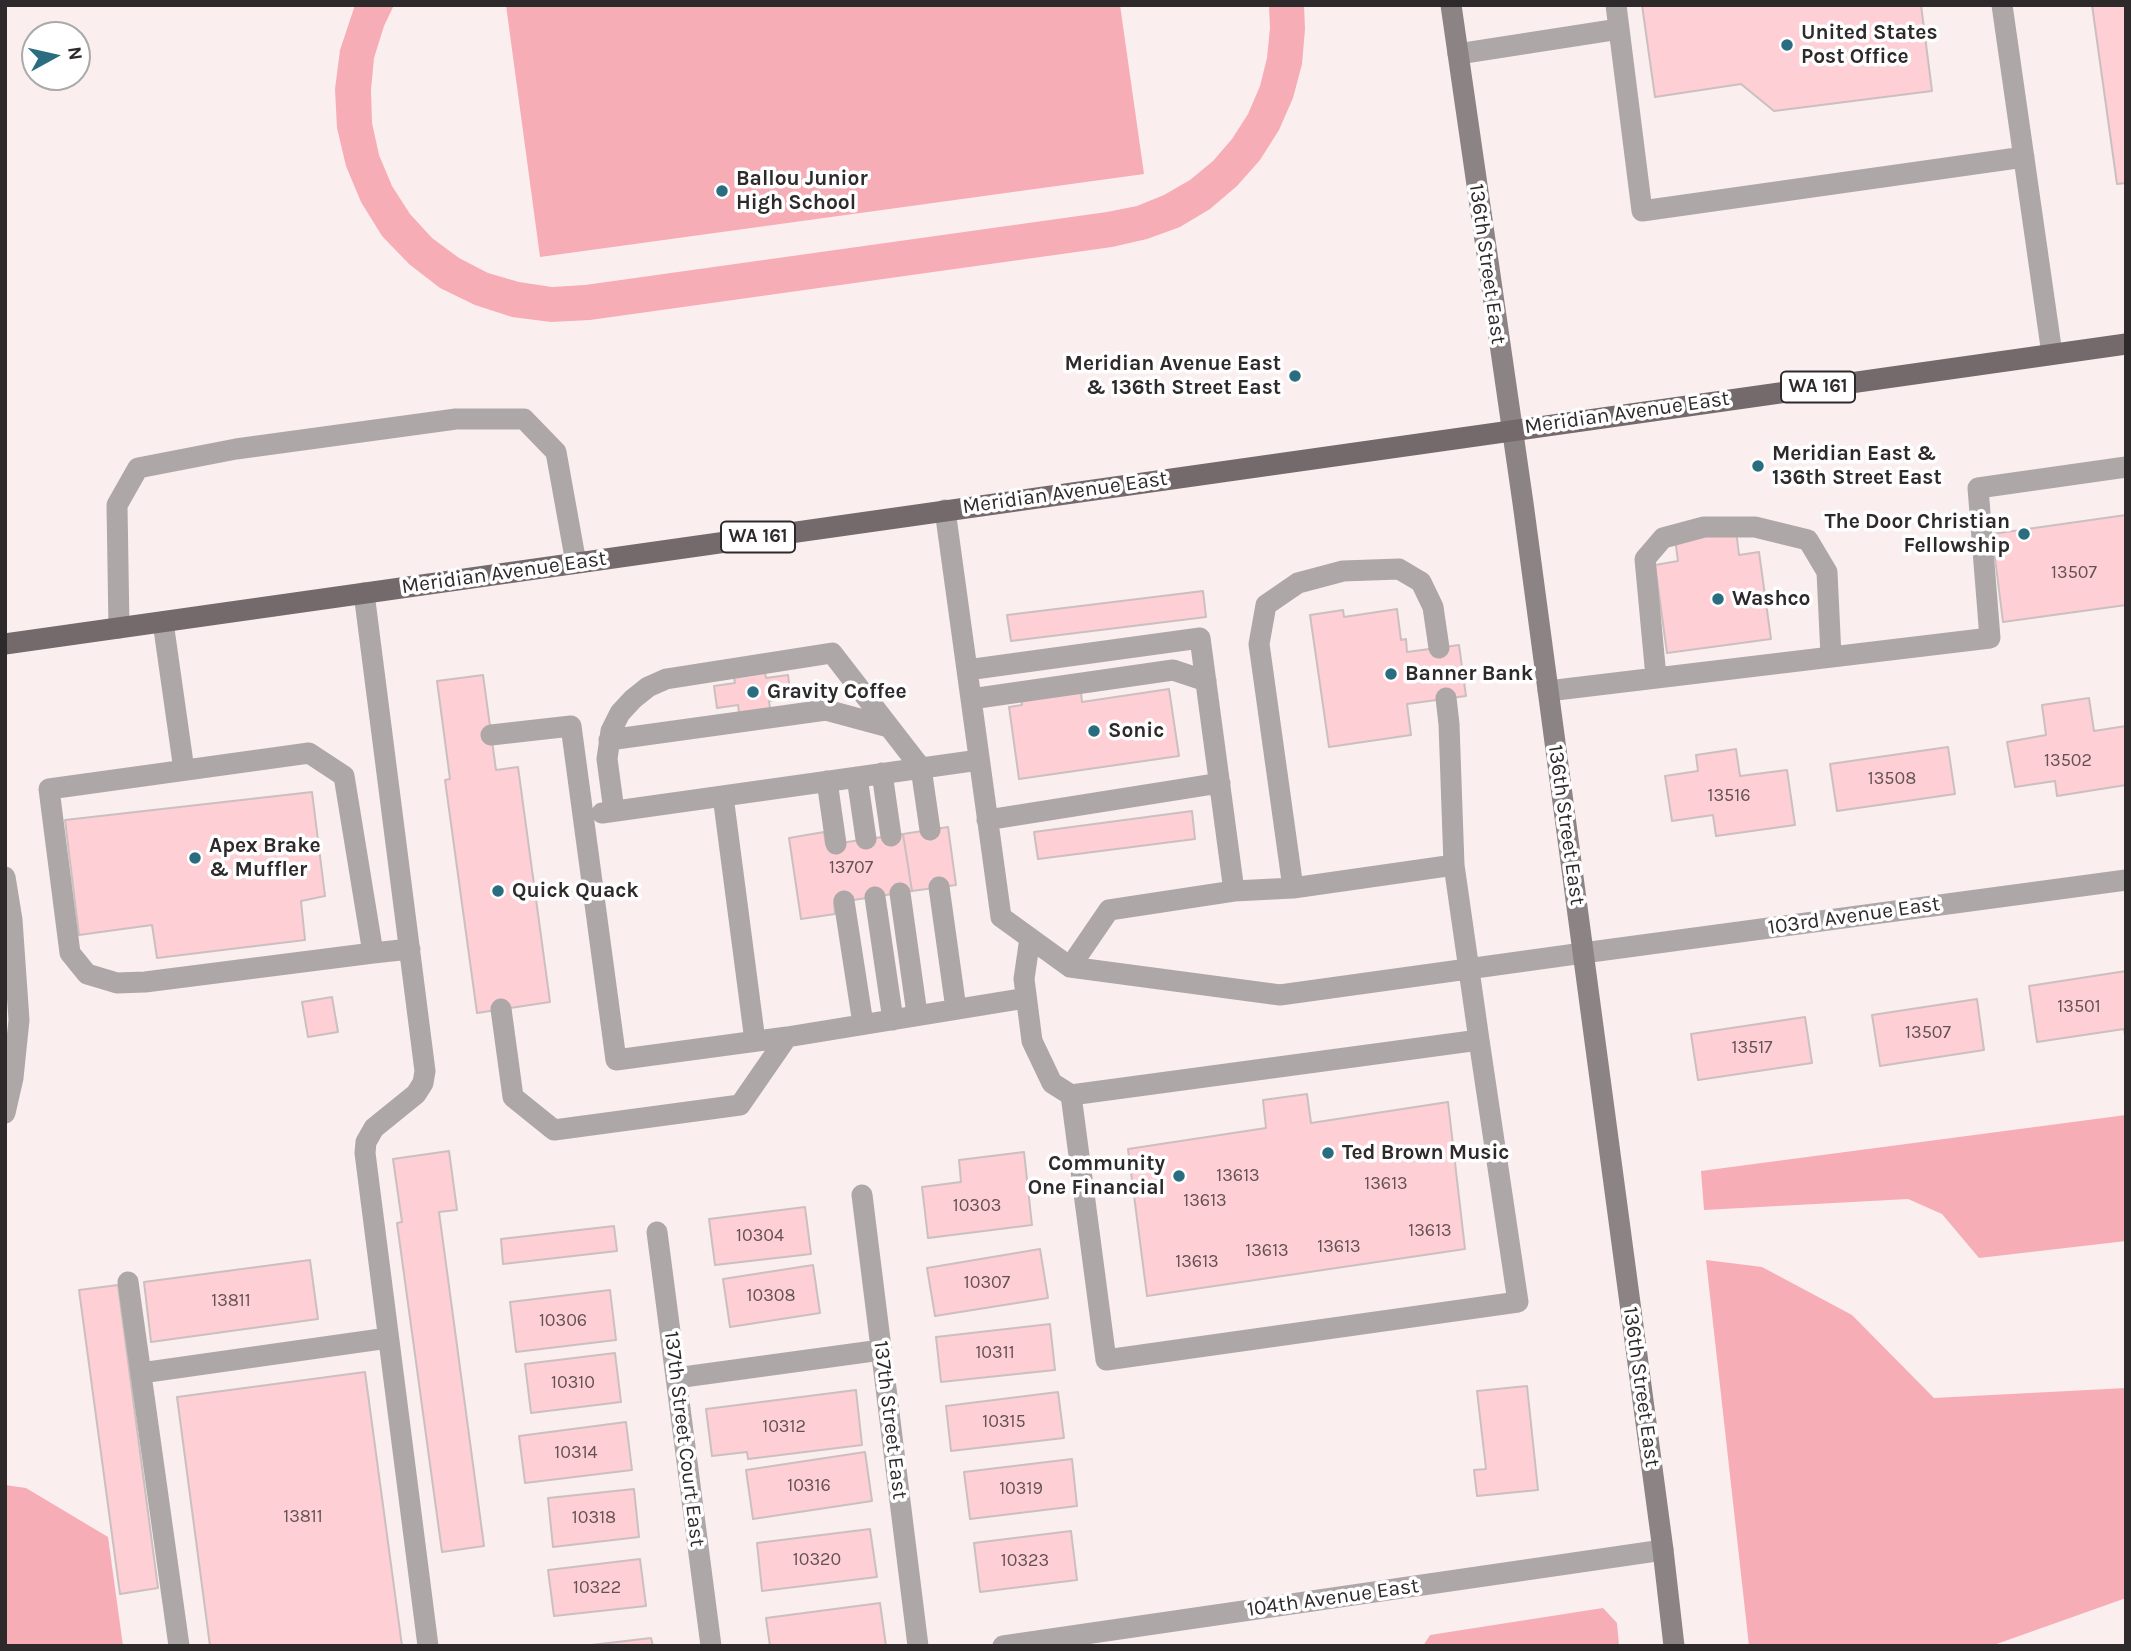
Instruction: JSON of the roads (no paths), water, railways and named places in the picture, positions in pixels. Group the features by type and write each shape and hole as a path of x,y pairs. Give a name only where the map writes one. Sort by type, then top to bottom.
{"main road":[{"name":"Meridian Avenue East","path":"5,644 2126,344"}],"street":[{"name":"136th Street East","path":"1451,5 1510,430 1523,503 1674,1646"},
{"path":"1616,5 1642,211 2024,157"},
{"path":"2002,5 2052,354"},
{"path":"1458,54 1619,29"},
{"path":"119,628 117,505 138,468 259,446 456,418 524,419 556,452 576,563"},
{"path":"1548,691 1990,638 1978,488 2126,467"},
{"path":"945,510 1001,917 1070,967 1109,911 1234,891 1293,887 1454,865"},
{"path":"1656,677 1645,559 1663,538 1704,527 1755,527 1808,540 1827,572 1830,656"},
{"path":"1293,887 1259,644 1266,605 1298,583 1343,572 1399,569 1421,582 1433,607 1439,648"},
{"path":"364,593 425,1060 423,1083 407,1103 374,1128 366,1142 365,1153 428,1646"},
{"path":"163,622 184,770"},
{"path":"967,670 1200,638 1234,891"},
{"path":"614,811 607,760 609,740 620,713 648,687 666,679 832,653 921,768 930,830"},
{"path":"971,699 1173,670 1206,681"},
{"path":"1071,1095 1106,1360 1518,1302 1454,865 1446,698"},
{"path":"609,740 826,710 889,727"},
{"path":"491,735 570,726 615,1060 788,1037 1026,998"},
{"path":"373,953 344,776 309,753 49,789 70,953 87,974 117,983 145,982 410,949"},
{"path":"582,816 979,760"},
{"path":"882,774 891,836"},
{"path":"857,777 866,839"},
{"path":"827,781 836,844"},
{"path":"987,820 1220,783"},
{"path":"723,796 755,1041"},
{"path":"5,877 12,920 19,1020 13,1078 5,1113"},
{"name":"103rd Avenue East","path":"1070,967 1280,995 2126,880"},
{"path":"939,887 956,1009"},
{"path":"900,893 918,1014"},
{"path":"875,897 892,1020"},
{"path":"844,901 863,1024"},
{"path":"1030,938 1024,979 1032,1041 1052,1083 1071,1095 1479,1040"},
{"path":"501,1009 513,1097 554,1130 740,1105 788,1037"},
{"name":"137th Street East","path":"862,1195 918,1646"},
{"name":"137th Street Court East","path":"657,1232 711,1646"},
{"path":"128,1282 179,1646"},
{"path":"141,1373 388,1338"},
{"path":"676,1377 881,1350"},
{"name":"104th Avenue East","path":"1003,1646 1663,1550"}],"place":[{"name":"United States Post Office","path":"1787,45"},
{"name":"Ballou Junior High School","path":"722,191"},
{"name":"Meridian Avenue East & 136th Street East","path":"1295,376"},
{"name":"Meridian East & 136th Street East","path":"1758,466"},
{"name":"The Door Christian Fellowship","path":"2024,534"},
{"name":"Washco","path":"1718,599"},
{"name":"Banner Bank","path":"1391,674"},
{"name":"Gravity Coffee","path":"753,692"},
{"name":"Sonic","path":"1094,731"},
{"name":"Apex Brake & Muffler","path":"195,858"},
{"name":"Quick Quack","path":"498,891"},
{"name":"Ted Brown Music","path":"1328,1153"},
{"name":"Community One Financial","path":"1179,1176"}]}
